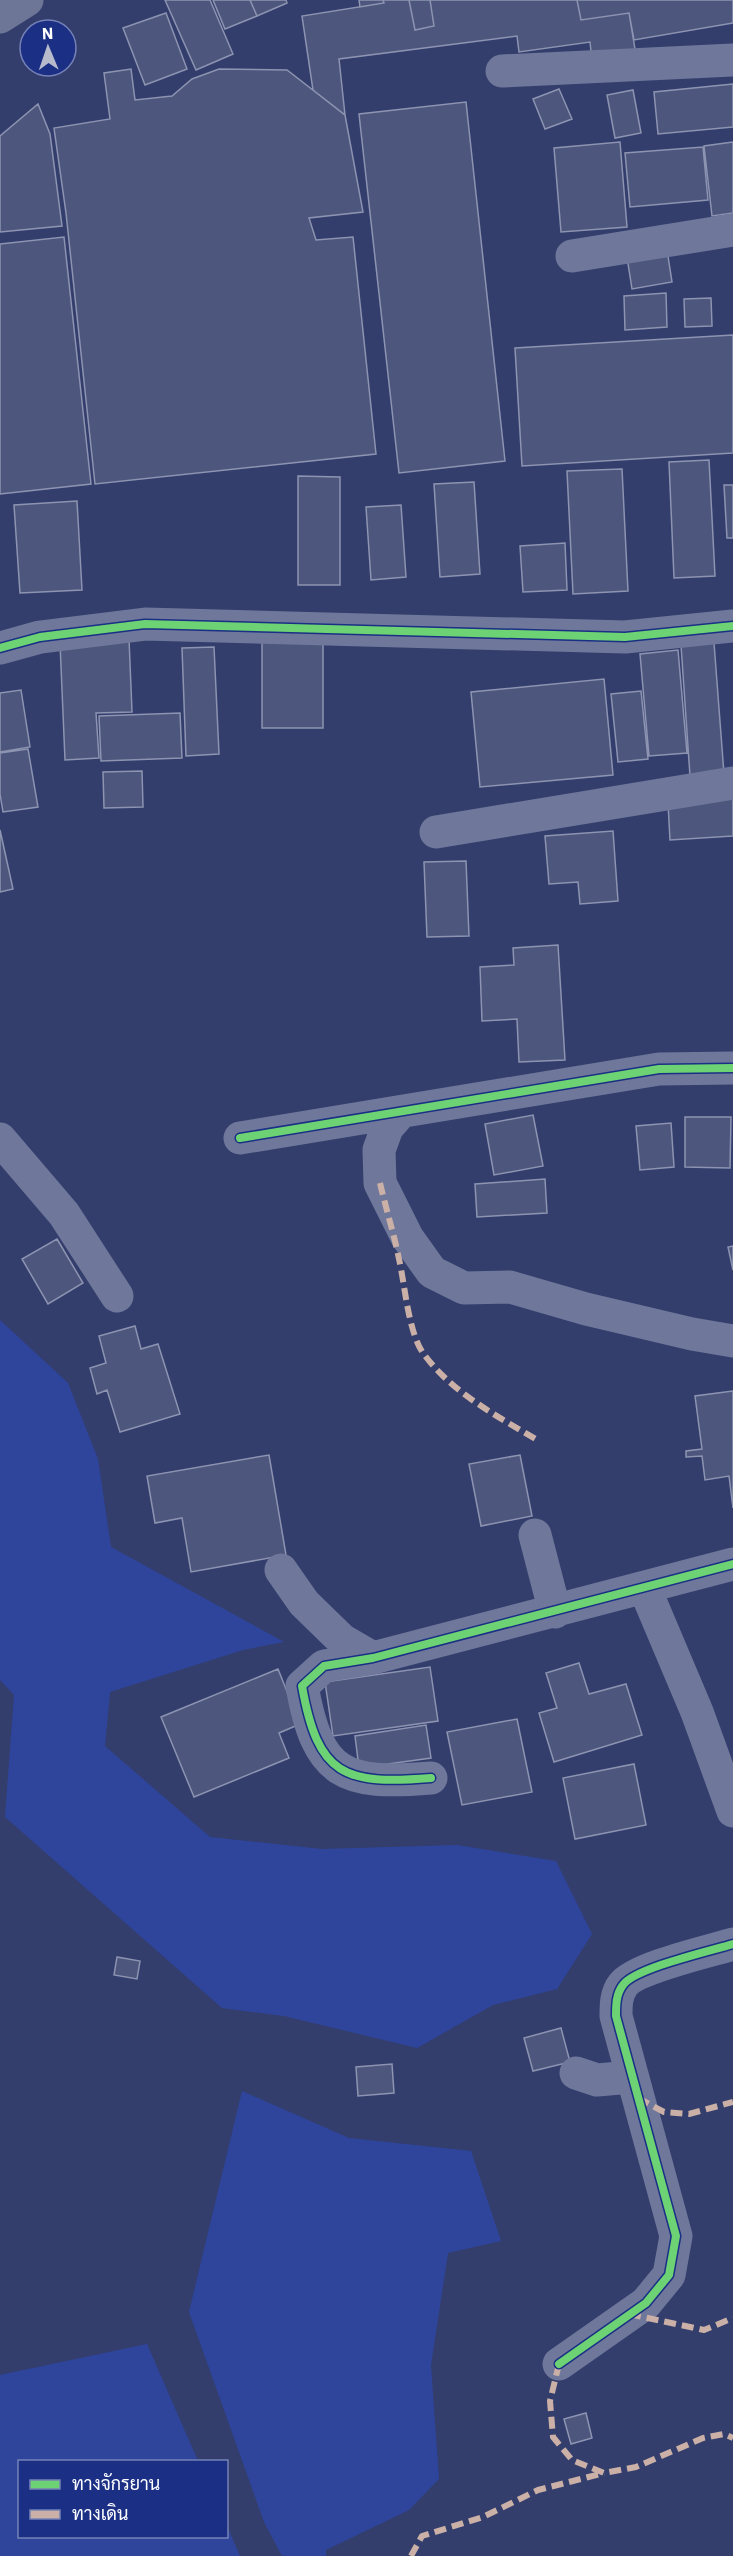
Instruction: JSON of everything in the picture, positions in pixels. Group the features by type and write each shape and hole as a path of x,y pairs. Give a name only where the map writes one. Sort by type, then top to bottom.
{"main road":[{"path":"0,17 27,0"}],"street":[{"path":"501,71 733,60"},
{"path":"572,256 733,230"},
{"path":"0,648 40,637 146,624 625,637 733,626"},
{"path":"436,832 733,783"},
{"path":"240,1138 659,1070 733,1068"},
{"path":"401,1112 387,1128 379,1150 380,1183 407,1237 432,1272 464,1288 510,1287 607,1314 733,1341"},
{"path":"0,1139 64,1214 117,1296"},
{"path":"535,1535 555,1612"},
{"path":"431,1778 387,1782 349,1776 326,1758 308,1721 302,1686 324,1666 374,1658 645,1589 733,1564"},
{"path":"281,1570 304,1603 342,1640 374,1658"},
{"path":"645,1589 697,1712 733,1811"},
{"path":"559,2364 646,2303 669,2275 676,2236 616,2016 617,1996 624,1982 642,1971 733,1944"},
{"path":"576,2073 597,2080 632,2077"}],"shaded area":[{"path":"0,1320 68,1383 98,1459 111,1547 284,1642 243,1650 110,1692 105,1746 210,1837 322,1849 457,1845 556,1861 592,1934 557,1989 493,2005 417,2048 284,2016 222,2008 5,1817 14,1695 0,1680"},
{"path":"242,2091 349,2138 471,2151 501,2241 448,2253 431,2365 439,2479 409,2510 326,2550 326,2556 282,2556 264,2522 189,2312"},
{"path":"147,2344 198,2460 18,2460 18,2538 228,2538 228,2528 240,2556 0,2556 0,2375"}],"building":[{"path":"165,0 210,0 233,54 196,70"},
{"path":"213,0 250,0 257,16 225,29"},
{"path":"250,0 286,0 287,3 257,16"},
{"path":"359,0 383,0 384,3 360,7"},
{"path":"383,0 409,0 415,30 434,26 430,0 577,0 581,20 629,13 636,55 592,61 590,42 519,52 517,36 339,59 345,115 313,90 302,16 384,3"},
{"path":"409,0 430,0 434,26 415,30"},
{"path":"577,0 733,0 733,23 634,40 629,13 581,20"},
{"path":"166,13 187,69 145,85 123,28"},
{"path":"131,69 135,100 172,96 192,79 219,69 287,70 345,115 363,212 309,218 316,240 353,237 376,454 95,484 66,213 54,128 110,119 104,73"},
{"path":"733,84 733,127 658,134 654,92"},
{"path":"559,89 572,119 545,129 533,99"},
{"path":"633,90 641,133 615,138 607,95"},
{"path":"466,102 505,461 399,473 359,114"},
{"path":"38,104 50,134 62,226 0,232 0,136"},
{"path":"620,142 627,227 561,232 554,148"},
{"path":"733,142 733,213 712,216 704,146"},
{"path":"703,147 708,200 630,207 625,153"},
{"path":"64,237 91,484 0,494 0,244"},
{"path":"667,250 672,282 632,289 627,257"},
{"path":"666,293 667,327 625,330 624,296"},
{"path":"711,298 712,326 685,327 684,299"},
{"path":"733,335 733,453 522,466 515,348"},
{"path":"709,460 715,576 674,578 669,462"},
{"path":"622,469 628,591 573,594 567,471"},
{"path":"298,476 340,477 340,585 298,585"},
{"path":"474,482 480,574 440,577 434,484"},
{"path":"724,485 733,485 733,538 727,538"},
{"path":"77,501 82,590 20,593 14,505"},
{"path":"401,505 406,577 371,580 366,507"},
{"path":"565,543 567,590 523,592 520,546"},
{"path":"129,639 132,712 96,713 99,758 65,760 60,643"},
{"path":"262,641 323,642 323,728 262,728"},
{"path":"714,643 724,774 690,776 681,645"},
{"path":"214,647 219,754 186,756 182,648"},
{"path":"678,650 687,753 649,756 640,654"},
{"path":"604,679 613,775 480,787 471,692"},
{"path":"21,690 30,747 0,752 0,693"},
{"path":"641,691 648,759 618,762 611,694"},
{"path":"180,713 182,758 101,761 99,716"},
{"path":"28,749 38,807 3,812 0,794 0,753"},
{"path":"142,771 143,807 104,808 103,772"},
{"path":"733,799 733,836 670,840 668,803"},
{"path":"0,830 13,889 0,892"},
{"path":"613,831 618,901 580,904 578,882 549,884 545,836"},
{"path":"466,861 469,936 427,937 424,862"},
{"path":"558,945 565,1060 519,1062 517,1019 482,1021 480,967 514,965 513,948"},
{"path":"533,1115 543,1166 494,1175 485,1124"},
{"path":"685,1117 731,1117 730,1168 685,1167"},
{"path":"671,1123 674,1167 640,1170 636,1126"},
{"path":"545,1179 547,1213 477,1217 475,1184"},
{"path":"57,1239 83,1283 48,1304 22,1259"},
{"path":"733,1246 733,1270 728,1247"},
{"path":"135,1326 141,1349 158,1344 180,1414 120,1432 107,1390 97,1394 90,1368 106,1363 99,1336"},
{"path":"733,1391 733,1508 729,1476 705,1480 702,1456 686,1457 686,1451 702,1449 695,1396"},
{"path":"269,1455 286,1555 191,1572 182,1518 155,1523 147,1476"},
{"path":"520,1455 532,1516 481,1526 469,1464"},
{"path":"579,1663 589,1694 626,1684 642,1735 554,1762 539,1713 557,1708 546,1673"},
{"path":"430,1667 438,1721 333,1736 325,1682"},
{"path":"278,1669 300,1724 279,1733 289,1758 194,1797 161,1717"},
{"path":"517,1719 532,1792 462,1805 447,1732"},
{"path":"426,1725 431,1758 359,1768 355,1736"},
{"path":"634,1764 646,1825 575,1839 563,1778"},
{"path":"117,1957 140,1961 137,1979 114,1975"},
{"path":"561,2028 570,2062 533,2071 524,2038"},
{"path":"392,2064 394,2093 358,2096 356,2067"},
{"path":"586,2413 592,2438 571,2444 564,2419"}],"marked path":[{"path":"380,1183 397,1250 410,1320 423,1353 461,1392 491,1413 539,1441"},
{"path":"638,2098 664,2112 689,2114 733,2102"},
{"path":"629,2314 704,2330 733,2318"},
{"path":"559,2364 550,2401 553,2437 572,2460 604,2473 636,2467 703,2438 724,2434 733,2438"},
{"path":"411,2556 422,2536 483,2517 538,2490 604,2473"}],"cycle path":[{"path":"0,648 40,637 145,624 625,637 733,626"},
{"path":"240,1138 659,1069 733,1068"},
{"path":"431,1778 376,1779 356,1776 340,1768 327,1757 317,1739 302,1686 324,1666 373,1658 733,1564"},
{"path":"559,2364 646,2303 669,2275 676,2236 616,2016 619,1992 623,1985 642,1972 733,1944"}]}
